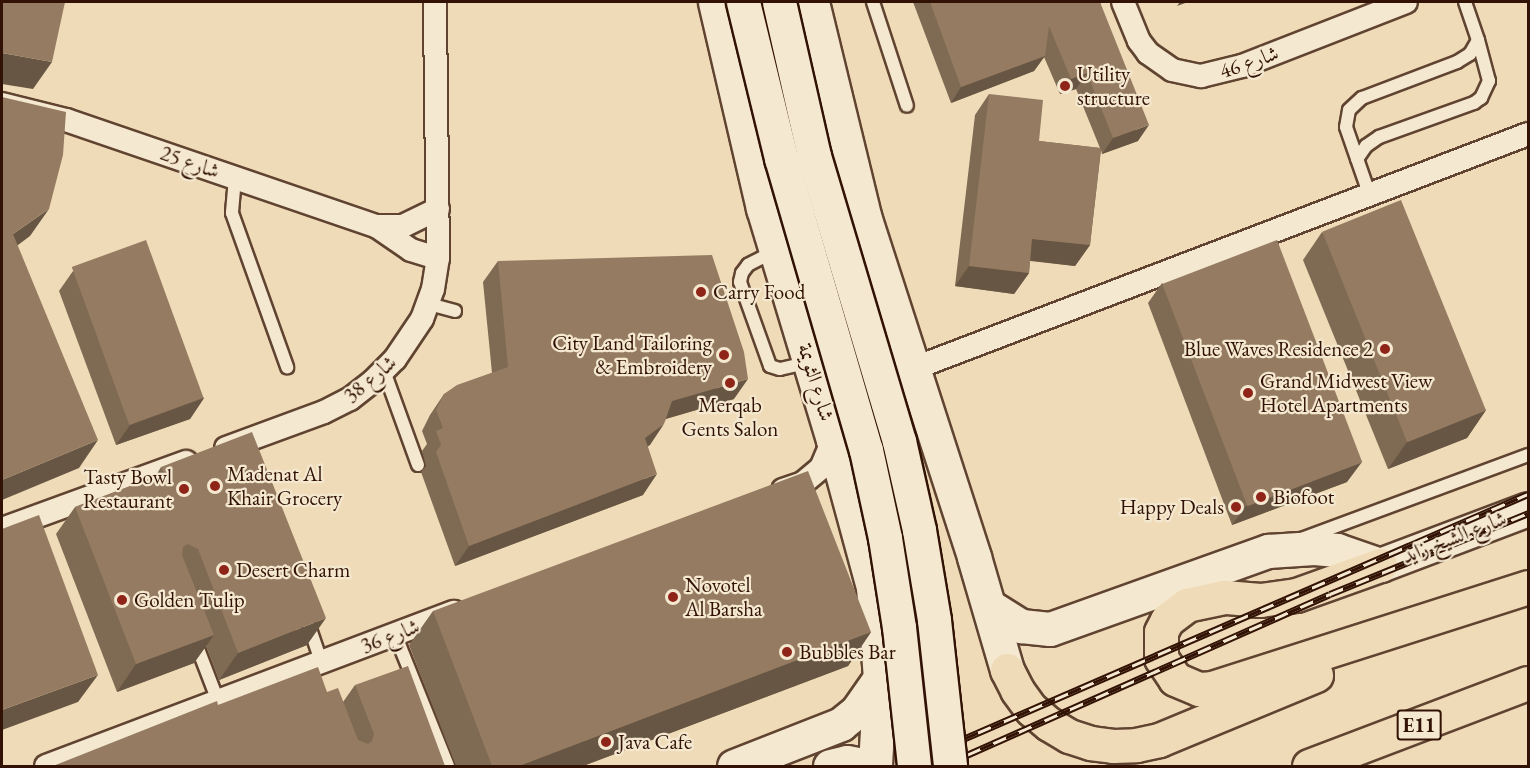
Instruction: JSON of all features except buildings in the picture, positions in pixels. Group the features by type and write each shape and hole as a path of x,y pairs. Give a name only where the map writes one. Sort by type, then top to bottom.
{"highway":[{"path":"1380,565 1296,595 1260,600 1224,597 1187,605 1167,620 1161,632 1161,658 1175,679 1199,689 1212,688 1528,587"},
{"path":"1007,670 1017,690 1031,709 1069,736 1102,745 1136,745 1159,740 1528,587"},
{"name":"E11","path":"1309,766 1528,683"}],"street":[{"name":"شارع 38","path":"2,529 324,412 350,399 384,371 414,333 429,304 438,258 435,2"},
{"name":"شارع الثويمة","path":"716,2 753,166 833,440 873,587 880,678 875,766"},
{"path":"743,2 781,158 866,450 885,538 899,627 914,766"},
{"path":"779,2 814,156 899,441 919,530 934,620 950,766"},
{"path":"812,2 844,139 866,219 915,368 1007,670"},
{"name":"شارع 46","path":"1123,2 1138,41 1148,53 1172,70 1201,76 1242,66 1406,2"},
{"name":"شارع 25","path":"2,104 66,120 376,226"},
{"path":"915,368 1528,134"},
{"path":"753,166 782,182 806,183 826,172 844,139"},
{"path":"777,251 792,220 812,205 825,203 838,205 866,219"},
{"path":"376,226 402,226 438,209"},
{"path":"376,226 405,247 438,258"},
{"path":"759,499 803,483 824,465 833,440"},
{"path":"803,483 830,486 849,498"},
{"name":"شارع الشيخ زايد","path":"1380,565 1528,509"},
{"path":"989,606 1021,626 1050,629 1268,551 1291,548 1325,549 1359,556 1380,565"},
{"name":"شارع 36","path":"46,766 472,605"},
{"path":"734,766 841,724 857,711 880,678"},
{"path":"830,766 847,762 868,766"}],"lane":[{"path":"873,2 907,106"},
{"path":"1357,159 1366,146 1378,137 1474,103 1481,98 1489,81 1465,2"},
{"path":"1370,196 1346,127 1349,110 1354,103 1464,59 1478,40"},
{"path":"235,178 232,213 287,367"},
{"path":"777,251 748,265 742,273 740,282 770,366 780,369 810,362"},
{"path":"429,304 455,311"},
{"path":"384,371 418,465"},
{"path":"1268,551 1528,455"},
{"path":"302,606 321,661"},
{"path":"192,633 218,701"},
{"path":"395,634 448,766"}],"railway":[{"path":"901,766 1528,494"},
{"path":"942,766 1330,594 1528,513"}],"place":[{"name":"Utility structure","path":"1065,86"},
{"name":"Carry Food","path":"701,292"},
{"name":"Blue Waves Residence 2","path":"1385,349"},
{"name":"City Land Tailoring & Embroidery","path":"724,355"},
{"name":"Merqab Gents Salon","path":"730,383"},
{"name":"Grand Midwest View Hotel Apartments","path":"1248,393"},
{"name":"Madenat Al Khair Grocery","path":"215,486"},
{"name":"Tasty Bowl Restaurant","path":"184,489"},
{"name":"Biofoot","path":"1261,497"},
{"name":"Happy Deals","path":"1236,507"},
{"name":"Desert Charm","path":"224,570"},
{"name":"Novotel Al Barsha","path":"673,597"},
{"name":"Golden Tulip","path":"122,600"},
{"name":"Bubbles Bar","path":"787,652"},
{"name":"Java Cafe","path":"606,742"}]}
